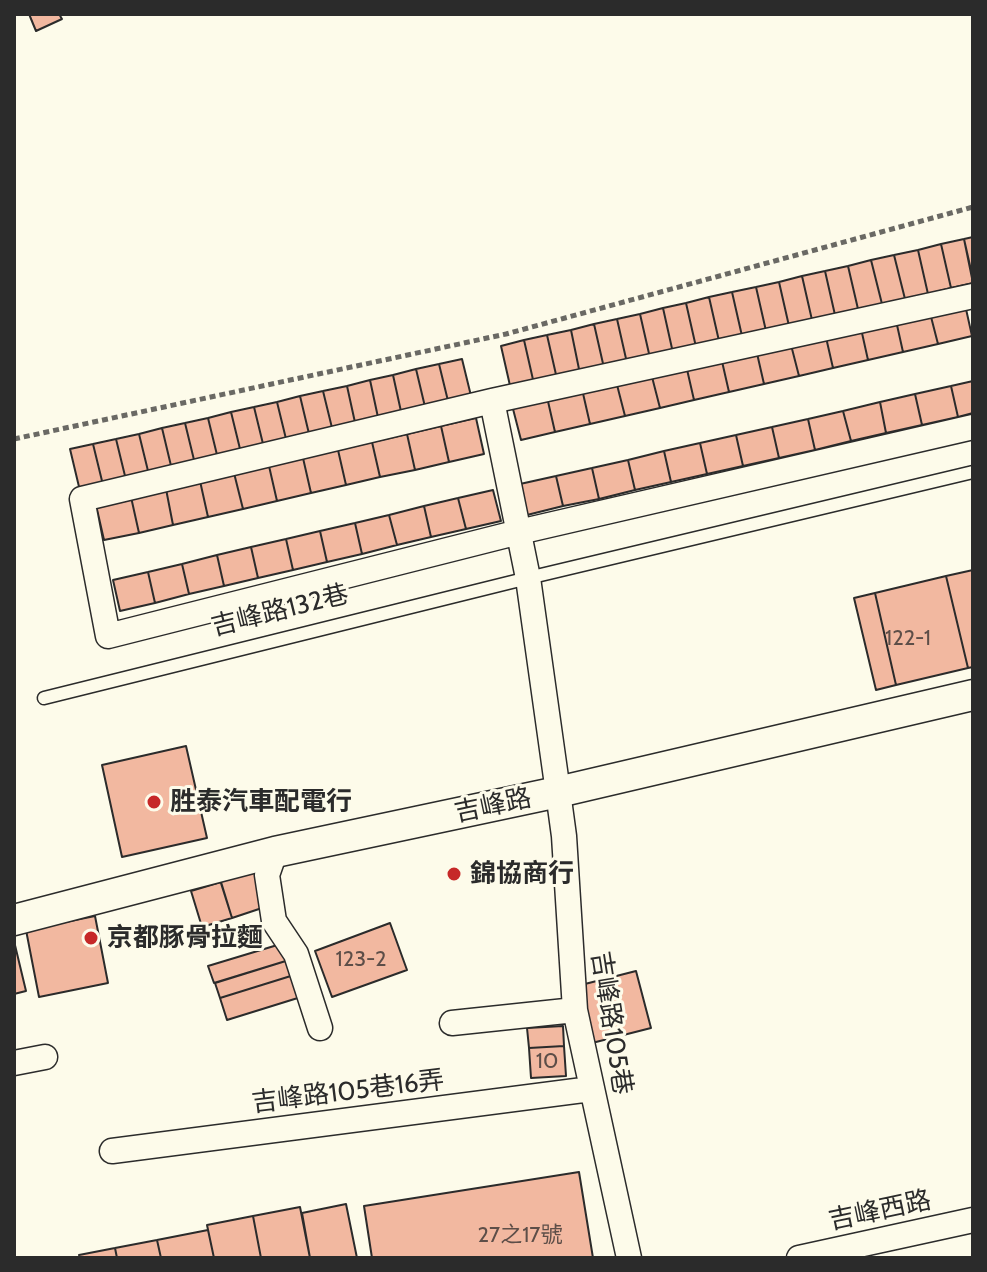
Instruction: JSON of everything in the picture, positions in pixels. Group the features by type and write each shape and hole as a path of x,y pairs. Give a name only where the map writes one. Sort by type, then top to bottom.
{"street":[{"path":"973,296 492,401 82,499 108,636 519,532 973,427"},
{"path":"492,401 528,578 558,792"},
{"name":"吉峰路","path":"14,920 275,852 558,792 973,695"},
{"name":"吉峰路105巷","path":"558,792 564,836 575,1010 629,1258"},
{"path":"275,852 267,875 274,921 296,954 320,1028"},
{"path":"452,1023 575,1010"},
{"path":"14,1063 45,1057"},
{"name":"吉峰路105巷16弄","path":"112,1151 591,1089"},
{"name":"吉峰西路","path":"799,1258 836,1253 973,1220"}],"lane":[{"name":"吉峰路132巷","path":"44,698 973,472"}],"path":[{"path":"14,439 506,334 973,207"}],"building":[{"path":"29,14 59,14 62,19 36,31"},
{"path":"973,237 973,279 964,239"},
{"path":"964,239 973,283 951,288 941,244"},
{"path":"941,244 951,288 928,294 918,250"},
{"path":"918,250 928,294 905,299 894,255"},
{"path":"894,255 905,299 882,304 871,260"},
{"path":"871,260 882,304 858,309 848,266"},
{"path":"848,266 858,309 835,315 825,271"},
{"path":"825,271 835,315 812,320 802,276"},
{"path":"802,276 812,320 789,326 779,282"},
{"path":"779,282 789,326 766,331 756,287"},
{"path":"756,287 766,331 742,336 732,292"},
{"path":"732,292 742,336 719,341 709,297"},
{"path":"709,297 719,341 696,347 686,303"},
{"path":"964,300 972,336 938,344 929,309"},
{"path":"686,303 696,347 673,353 663,308"},
{"path":"663,308 673,353 650,358 640,314"},
{"path":"929,309 938,344 903,352 895,316"},
{"path":"640,314 650,358 627,363 617,319"},
{"path":"895,316 903,352 868,360 860,324"},
{"path":"617,319 627,363 604,368 594,324"},
{"path":"594,324 604,368 580,374 571,330"},
{"path":"860,324 868,360 833,368 825,333"},
{"path":"571,330 580,374 557,379 547,335"},
{"path":"825,333 833,368 799,376 790,341"},
{"path":"547,335 557,379 534,384 524,340"},
{"path":"524,340 534,384 511,390 501,346"},
{"path":"790,341 799,376 764,384 756,349"},
{"path":"756,349 764,384 729,392 721,357"},
{"path":"721,357 729,392 694,400 686,365"},
{"path":"462,359 472,400 449,405 439,364"},
{"path":"439,364 449,405 426,411 416,369"},
{"path":"686,365 694,400 660,408 651,373"},
{"path":"416,369 426,411 402,416 393,375"},
{"path":"651,373 660,408 625,416 616,381"},
{"path":"393,375 402,416 379,422 370,380"},
{"path":"370,380 379,422 356,427 347,386"},
{"path":"616,381 625,416 590,424 582,389"},
{"path":"973,381 973,413 958,417 951,386"},
{"path":"347,386 356,427 333,432 323,391"},
{"path":"951,386 958,417 922,425 915,394"},
{"path":"582,389 590,424 555,432 547,397"},
{"path":"323,391 333,432 310,438 300,396"},
{"path":"915,394 922,425 886,433 880,402"},
{"path":"300,396 310,438 287,443 277,402"},
{"path":"547,397 555,432 521,440 512,405"},
{"path":"277,402 287,443 264,448 254,407"},
{"path":"880,402 886,433 851,441 843,411"},
{"path":"254,407 264,448 241,453 231,412"},
{"path":"843,411 851,441 815,450 808,419"},
{"path":"231,412 241,453 218,459 208,418"},
{"path":"208,418 218,459 195,464 185,423"},
{"path":"476,418 484,454 449,462 441,426"},
{"path":"808,419 815,450 779,458 772,427"},
{"path":"185,423 195,464 172,470 162,428"},
{"path":"441,426 449,462 415,470 407,434"},
{"path":"772,427 779,458 743,466 736,435"},
{"path":"162,428 172,470 149,475 139,434"},
{"path":"139,434 149,475 126,480 116,439"},
{"path":"407,434 415,470 380,477 372,442"},
{"path":"736,435 743,466 707,474 700,443"},
{"path":"116,439 126,480 103,485 93,444"},
{"path":"372,442 380,477 346,485 338,450"},
{"path":"700,443 707,474 671,482 664,451"},
{"path":"93,444 103,485 80,491 70,449"},
{"path":"338,450 346,485 311,493 303,458"},
{"path":"664,451 671,482 635,490 628,460"},
{"path":"303,458 311,493 277,501 269,466"},
{"path":"628,460 635,490 599,499 592,468"},
{"path":"269,466 277,501 243,509 234,473"},
{"path":"592,468 599,499 563,506 556,476"},
{"path":"234,473 243,509 208,517 200,481"},
{"path":"556,476 563,506 527,515 520,484"},
{"path":"200,481 208,517 173,525 166,489"},
{"path":"166,489 173,525 139,533 131,497"},
{"path":"493,490 501,521 466,529 458,498"},
{"path":"131,497 139,533 104,540 96,505"},
{"path":"458,498 466,529 431,537 424,506"},
{"path":"424,506 431,537 397,545 389,515"},
{"path":"389,515 397,545 362,554 355,523"},
{"path":"355,523 362,554 327,562 320,531"},
{"path":"320,531 327,562 293,570 286,539"},
{"path":"286,539 293,570 258,578 251,547"},
{"path":"251,547 258,578 224,586 217,555"},
{"path":"217,555 224,586 189,594 182,564"},
{"path":"182,564 189,594 155,603 148,572"},
{"path":"973,570 973,667 968,668 946,576"},
{"path":"148,572 155,603 120,611 113,580"},
{"path":"946,576 968,668 896,685 875,593"},
{"path":"875,593 896,685 876,690 854,598"},
{"name":"胜泰汽車配電行","path":"186,746 207,838 122,857 102,765"},
{"path":"257,869 268,906 232,918 220,880"},
{"path":"221,882 232,918 202,927 191,891"},
{"path":"95,916 108,983 39,997 26,930"},
{"path":"390,923 407,970 332,997 315,951"},
{"path":"14,941 26,991 14,994"},
{"path":"284,943 289,960 214,983 208,966"},
{"path":"289,960 294,975 220,998 215,983"},
{"path":"636,971 651,1028 592,1043 577,986"},
{"path":"294,975 301,997 227,1020 220,998"},
{"path":"563,1026 564,1046 529,1048 527,1028"},
{"path":"564,1046 566,1076 531,1078 529,1048"},
{"path":"579,1172 593,1258 372,1258 364,1206"},
{"path":"346,1204 357,1258 310,1258 302,1213"},
{"path":"300,1207 310,1258 261,1258 253,1216"},
{"path":"253,1216 261,1258 214,1258 207,1225"},
{"path":"208,1230 214,1258 161,1258 157,1240"},
{"path":"157,1240 161,1258 117,1258 115,1248"},
{"path":"115,1248 117,1258 80,1258 79,1255"}],"place":[{"name":"胜泰汽車配電行","path":"154,802"},
{"name":"錦協商行","path":"454,874"},
{"name":"京都豚骨拉麵","path":"91,938"}]}
